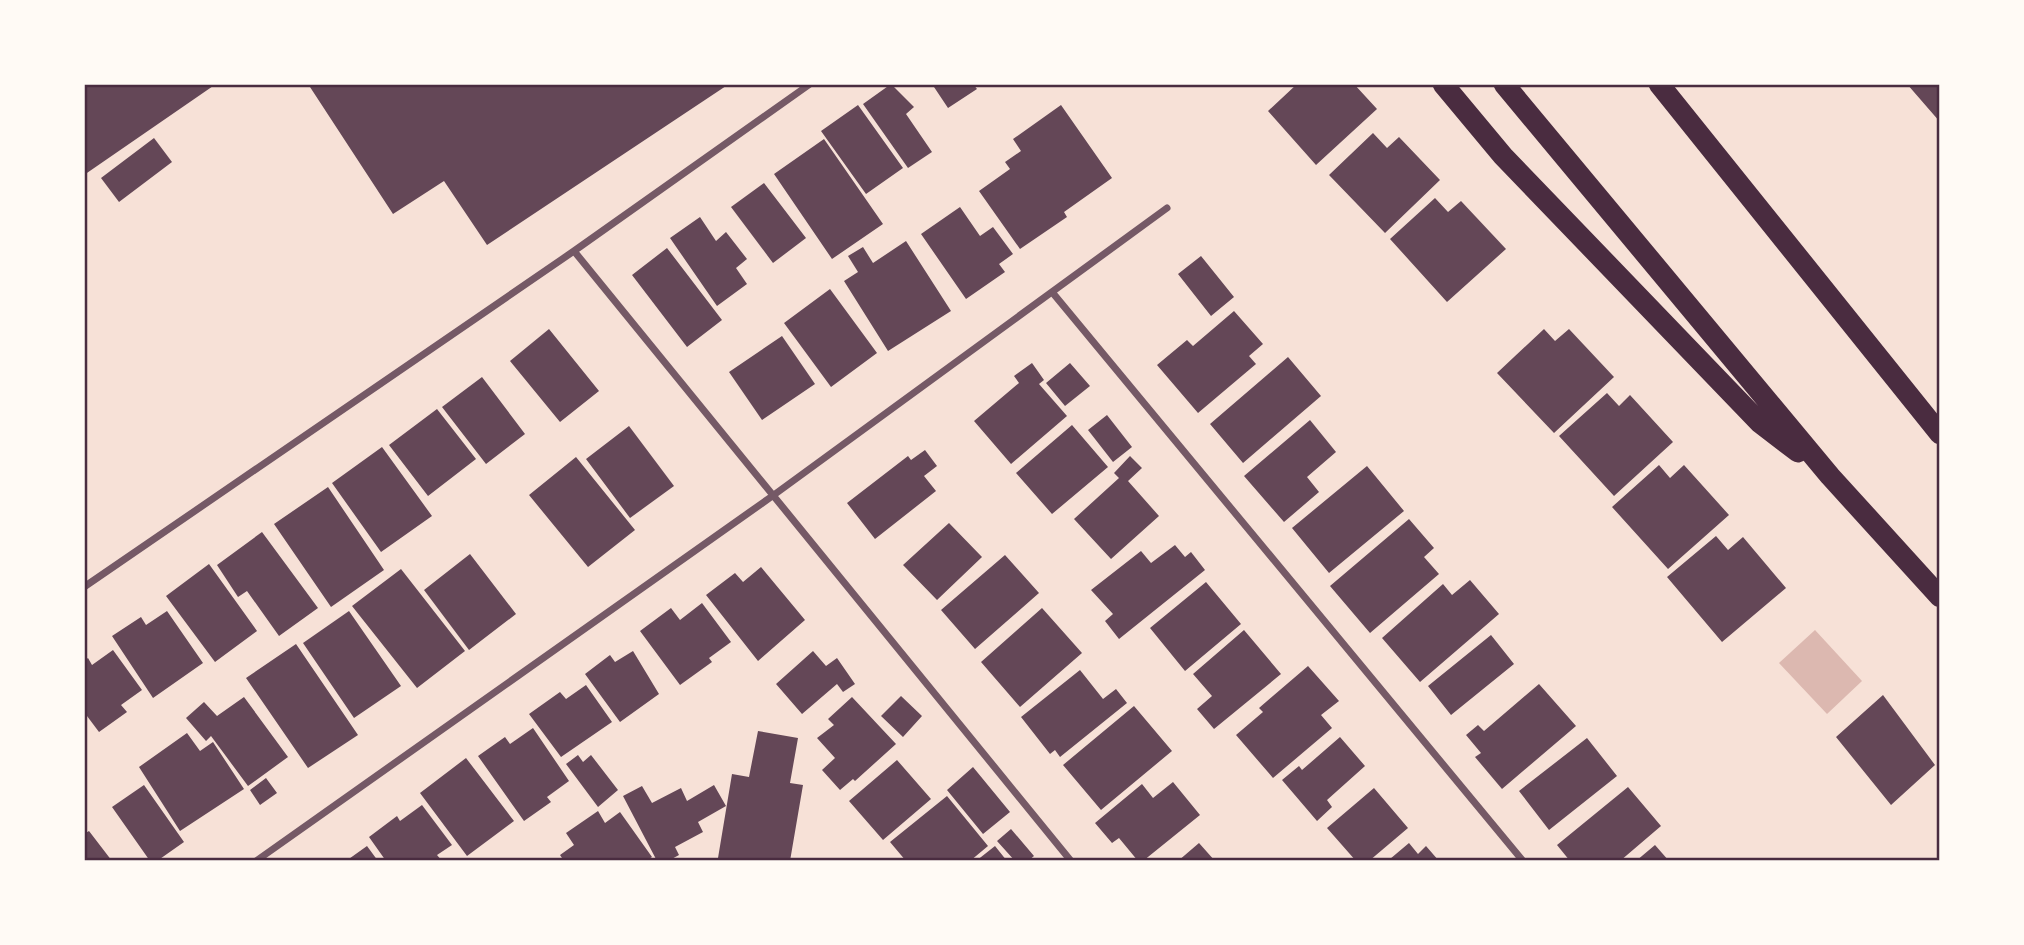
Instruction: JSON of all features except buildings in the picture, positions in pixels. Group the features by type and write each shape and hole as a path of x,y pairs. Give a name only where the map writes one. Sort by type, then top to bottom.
{"highway":[{"path":"1443,84 1503,156 1760,423 1830,476"},
{"path":"1504,84 1830,476 1940,597"},
{"path":"1659,84 1940,435"}],"street":[{"path":"84,587 574,251 810,84"},
{"path":"256,861 771,497 1167,208"},
{"path":"574,251 771,497 1071,861"},
{"path":"1052,292 1524,861"}],"shaded area":[{"path":"1815,630 1862,681 1827,714 1779,663"}]}
